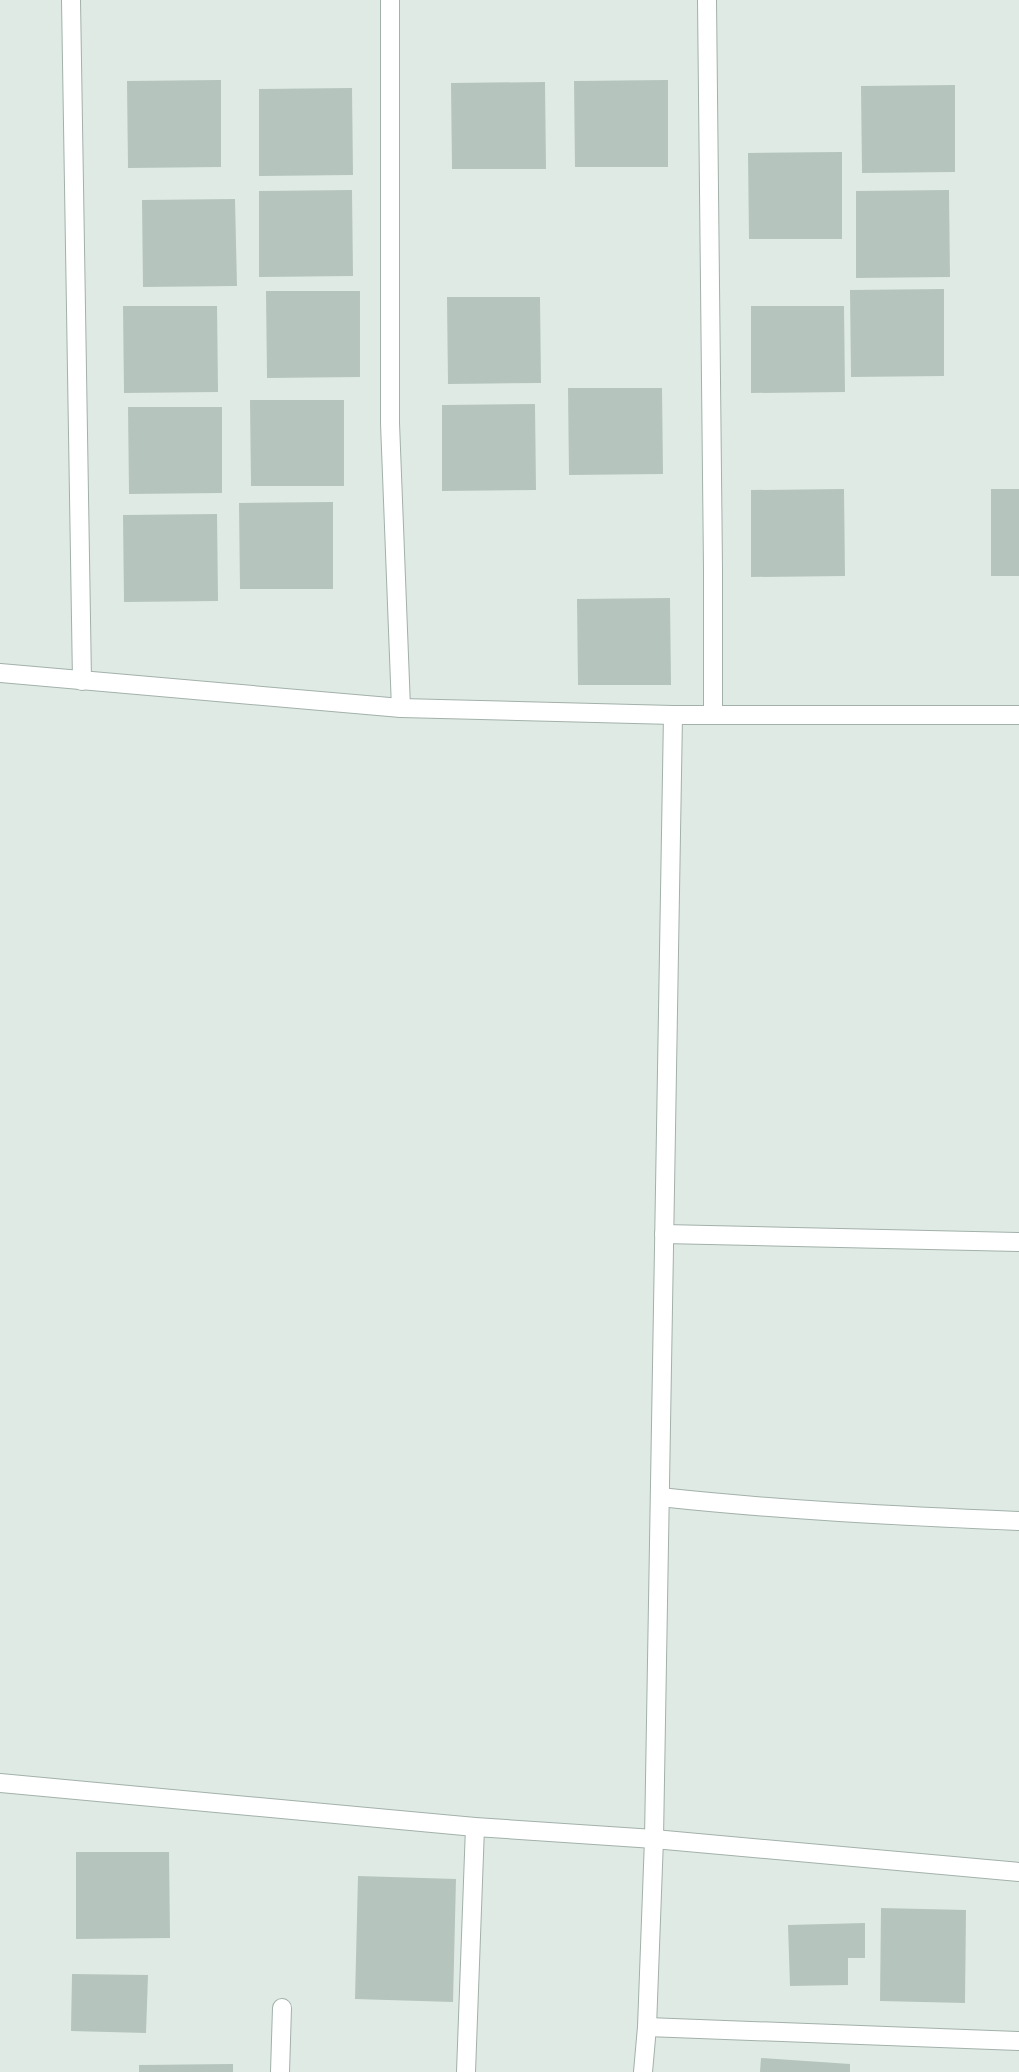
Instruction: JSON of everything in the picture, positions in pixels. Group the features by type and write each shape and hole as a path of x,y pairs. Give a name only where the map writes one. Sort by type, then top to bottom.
{"street":[{"path":"71,0 82,681"},
{"path":"390,0 390,423 401,708"},
{"path":"707,0 713,569 712,715"},
{"path":"0,673 401,708 673,715 1019,715"},
{"path":"643,2072 647,2027 654,1839 673,715"},
{"path":"664,1234 1019,1242"},
{"path":"660,1497 778,1509 1019,1521"},
{"path":"0,1783 475,1827 654,1839 1019,1872"},
{"path":"466,2072 475,1827"},
{"path":"280,2072 282,2008"},
{"path":"647,2027 1019,2041"}],"building":[{"path":"221,80 221,167 128,168 127,81"},
{"path":"668,80 668,167 575,167 574,81"},
{"path":"545,82 546,169 452,169 451,83"},
{"path":"955,85 955,172 862,173 861,86"},
{"path":"352,88 353,175 259,176 259,89"},
{"path":"842,152 842,239 749,239 748,153"},
{"path":"352,190 353,276 259,277 259,191"},
{"path":"949,190 950,277 856,278 856,191"},
{"path":"235,199 237,286 143,287 142,200"},
{"path":"944,289 944,376 851,377 850,290"},
{"path":"266,291 360,291 360,377 267,378"},
{"path":"447,297 540,297 541,383 448,384"},
{"path":"123,306 217,306 218,392 124,393"},
{"path":"751,306 844,306 845,392 751,393"},
{"path":"568,388 662,388 663,474 569,475"},
{"path":"250,400 344,400 344,486 251,486"},
{"path":"535,404 536,490 442,491 442,405"},
{"path":"128,407 222,407 222,493 129,494"},
{"path":"844,489 845,576 751,577 751,490"},
{"path":"991,489 1019,489 1019,576 991,576"},
{"path":"333,502 333,589 240,589 239,503"},
{"path":"217,514 218,601 124,602 123,515"},
{"path":"670,598 671,685 578,685 577,599"},
{"path":"76,1852 169,1852 170,1938 76,1939"},
{"path":"358,1876 456,1879 453,2002 355,1999"},
{"path":"881,1908 966,1910 965,2003 880,2001"},
{"path":"865,1923 865,1958 848,1958 848,1985 790,1986 788,1925"},
{"path":"72,1974 148,1975 146,2033 71,2031"},
{"path":"761,2058 850,2064 850,2072 760,2072"},
{"path":"233,2064 233,2072 139,2072 139,2065"}]}
